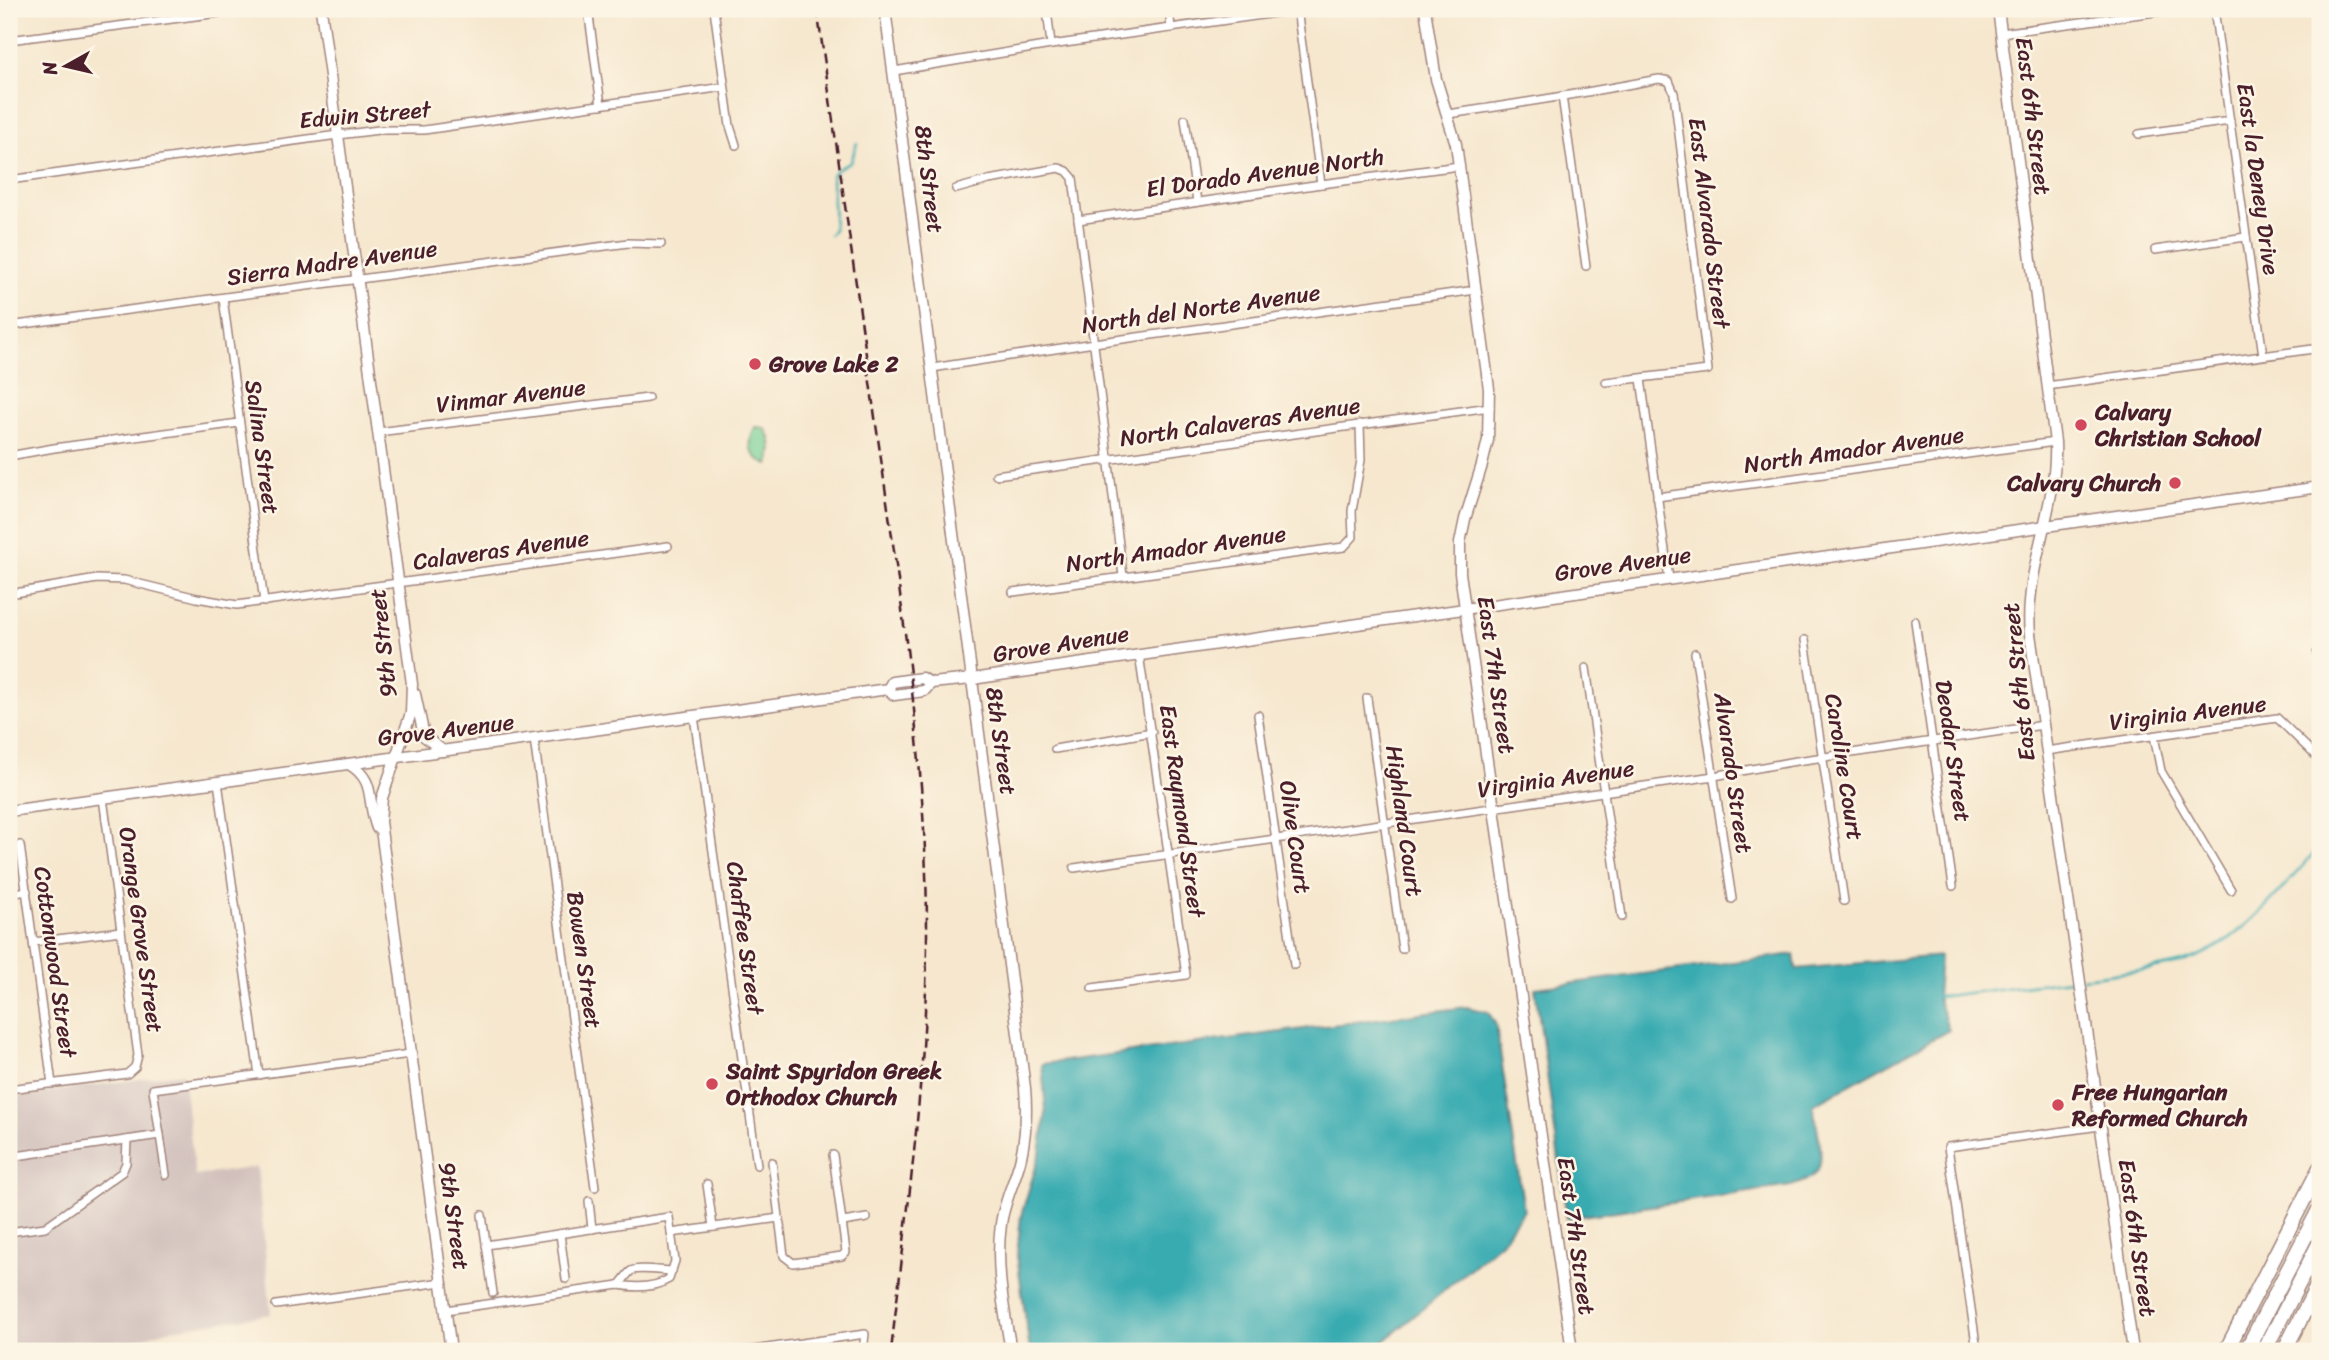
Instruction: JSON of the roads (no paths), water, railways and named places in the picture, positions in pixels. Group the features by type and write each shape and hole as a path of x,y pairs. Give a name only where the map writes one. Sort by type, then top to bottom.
{"highway":[{"path":"2226,1351 2320,1168"},
{"path":"2246,1351 2320,1208"},
{"path":"2264,1351 2320,1242"},
{"path":"2284,1351 2320,1281"}],"street":[{"path":"9,40 250,9"},
{"name":"9th Street","path":"321,9 411,684 411,713 382,798 380,822 452,1351"},
{"path":"451,11 460,9"},
{"path":"589,9 601,105"},
{"path":"714,9 730,126 736,145"},
{"name":"8th Street","path":"885,9 1007,939 1026,1108 1021,1158 1001,1220 999,1241 1001,1283 1011,1351"},
{"path":"1047,9 1051,45"},
{"path":"1169,9 1171,28"},
{"path":"894,71 1297,9 1321,184"},
{"name":"East 7th Street","path":"1425,9 1432,61 1448,114 1459,166 1490,407 1488,440 1467,509 1460,543 1460,573 1572,1351"},
{"name":"East 6th Street","path":"1998,9 2055,442 2055,475 2028,604 2031,647 2133,1351"},
{"path":"2001,33 2177,9"},
{"name":"East la Deney Drive","path":"2214,9 2263,355"},
{"name":"East Alvarado Street","path":"1562,96 1659,79 1669,81 1674,93 1708,370 1641,379"},
{"name":"Edwin Street","path":"9,180 379,130 424,130 724,87"},
{"path":"1448,114 1562,96 1586,266"},
{"path":"1185,119 1197,202"},
{"path":"2139,134 2230,121"},
{"name":"El Dorado Avenue North","path":"1078,220 1459,166"},
{"path":"956,189 989,180 1059,168 1067,171 1073,178 1123,576"},
{"path":"2155,250 2246,237"},
{"name":"Sierra Madre Avenue","path":"9,326 628,243 661,244"},
{"name":"North del Norte Avenue","path":"932,368 1476,290"},
{"name":"Salina Street","path":"223,298 264,602"},
{"path":"2047,386 2320,348"},
{"path":"1606,382 1641,379 1669,579"},
{"name":"Vinmar Avenue","path":"378,432 648,398"},
{"name":"North Calaveras Avenue","path":"996,475 1490,407"},
{"path":"9,456 239,423"},
{"name":"North Amador Avenue","path":"1013,592 1344,547 1353,537 1352,511 1361,460 1360,424"},
{"name":"North Amador Avenue","path":"1657,497 2055,442"},
{"name":"Grove Avenue","path":"9,811 888,689 894,695 924,691 931,683 2320,486"},
{"name":"Calaveras Avenue","path":"9,594 97,579 124,580 237,605 668,546"},
{"name":"Deodar Street","path":"1915,621 1953,887"},
{"name":"Caroline Court","path":"1805,640 1844,901"},
{"name":"East Raymond Street","path":"1092,988 1186,975 1139,653"},
{"name":"Alvarado Street","path":"1695,653 1732,899"},
{"path":"1586,668 1622,917"},
{"path":"411,684 420,711 424,736 443,751"},
{"name":"Highland Court","path":"1367,698 1402,949"},
{"name":"Olive Court","path":"1258,715 1294,965"},
{"name":"Chaffee Street","path":"694,716 757,1165"},
{"name":"Virginia Avenue","path":"2046,751 2277,718 2320,760"},
{"name":"Virginia Avenue","path":"1074,868 1714,776 2043,725"},
{"path":"1055,749 1152,732"},
{"path":"2154,736 2161,771 2231,890"},
{"name":"Bowen Street","path":"534,739 595,1187"},
{"path":"349,764 362,772 369,785 371,813 382,841"},
{"path":"218,782 259,1075"},
{"name":"Orange Grove Street","path":"52,1084 127,1074 135,1067 138,1055 103,798"},
{"name":"Cottonwood Street","path":"20,845 52,1084"},
{"path":"9,894 27,891"},
{"path":"34,943 121,931"},
{"path":"166,1175 153,1089 410,1054"},
{"path":"9,1089 52,1084"},
{"path":"1977,1351 1948,1147 2100,1126"},
{"path":"9,1157 160,1135"},
{"path":"9,1232 45,1227 122,1172 126,1163 127,1140"},
{"path":"772,1162 784,1256 793,1263 842,1256 846,1252 833,1154"},
{"path":"707,1184 713,1227"},
{"path":"589,1201 592,1229"},
{"path":"482,1215 493,1293"},
{"path":"446,1310 619,1285 660,1285 669,1279 675,1261 669,1217 486,1245"},
{"path":"671,1233 779,1218"},
{"path":"843,1222 867,1218"},
{"path":"559,1234 566,1279"},
{"path":"619,1285 631,1271 638,1269 650,1272 672,1271"},
{"path":"649,1286 650,1272"},
{"path":"276,1305 442,1282"},
{"path":"746,1351 865,1334 863,1351"}],"water":[{"path":"1794,954 1796,969 1940,956 1937,997 1949,1030 1813,1105 1820,1159 1816,1172 1805,1181 1791,1186 1567,1218 1535,988"},
{"path":"1466,1007 1488,1012 1496,1025 1524,1210 1501,1242 1373,1351 1030,1351 1017,1255 1021,1216 1040,1153 1046,1113 1042,1064"}],"waterway":[{"path":"830,235 834,229 832,176 836,170 851,162 857,143"},
{"path":"2083,978 2160,967 2206,953 2243,928 2320,847"},
{"path":"1937,997 2076,979"}],"railway":[{"path":"817,9 898,582 913,698 923,815 927,932 924,1037 891,1351"}],"place":[{"name":"Grove Lake 2","path":"755,364"},
{"name":"Calvary Christian School","path":"2081,425"},
{"name":"Calvary Church","path":"2175,483"},
{"name":"Saint Spyridon Greek Orthodox Church","path":"712,1084"},
{"name":"Free Hungarian Reformed Church","path":"2058,1105"}]}
